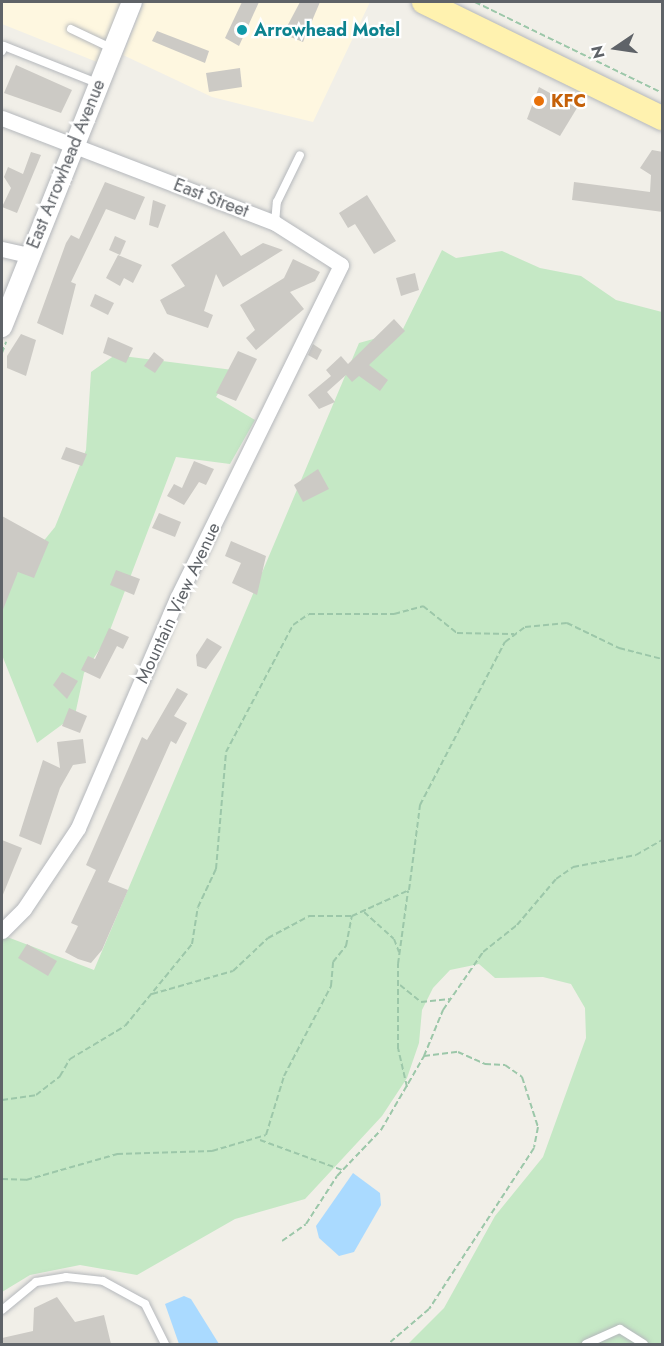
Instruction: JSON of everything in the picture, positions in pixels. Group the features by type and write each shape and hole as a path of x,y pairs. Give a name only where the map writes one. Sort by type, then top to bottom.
{"main road":[{"path":"424,2 663,118"}],"street":[{"name":"East Arrowhead Avenue","path":"2,327 72,147 132,2"},
{"name":"East Street","path":"2,118 72,147 275,223 342,265"},
{"path":"2,249 24,254"},
{"name":"Mountain View Avenue","path":"2,931 24,909 78,828 177,598 342,265"}],"lane":[{"path":"71,29 114,50"},
{"path":"2,51 4,46 99,84"},
{"path":"275,223 277,202 300,155"},
{"path":"2,1310 36,1282 66,1277 103,1281 145,1304 165,1344"},
{"path":"586,1344 620,1329 644,1344"}],"path":[{"path":"475,2 663,93"},
{"path":"2,1101 36,1095 50,1086 70,1059 125,1026 192,944 198,908 216,868 226,752 277,648 293,625 309,614 394,614 423,606 457,633 514,634"},
{"path":"407,1087 398,1049 399,955 409,890 415,824 423,797 514,634 525,627 567,623 619,648 663,659"},
{"path":"282,1241 306,1224 342,1170 381,1130 424,1056 450,999 483,952 517,925 564,872 636,855 663,840"},
{"path":"152,994 233,970 268,938 309,916 352,916 409,890"},
{"path":"363,911 394,939 399,955"},
{"path":"2,1179 26,1180 117,1154 212,1151 257,1140 266,1135 284,1076 331,986 333,962 346,946 352,916"},
{"path":"400,985 421,1002 450,999"},
{"path":"388,1344 419,1322 453,1275 480,1225 528,1160 538,1127 522,1077 505,1065 485,1064 458,1052 424,1056"},
{"path":"257,1140 342,1170"}],"shaded area":[{"path":"2,2 128,2 102,64 2,24"},
{"path":"144,2 370,2 313,122 212,97 123,55"}],"green space":[{"path":"442,250 456,258 502,251 540,268 581,276 616,300 662,312 662,1344 408,1344 444,1308 495,1216 543,1157 586,1038 585,1008 571,984 543,977 495,978 479,964 450,970 433,988 422,1010 419,1043 407,1078 382,1116 305,1199 235,1219 137,1275 80,1265 30,1275 2,1292 2,935 94,970 359,343 402,331"},
{"path":"115,355 233,370 216,397 255,420 230,464 176,457 107,638 84,673 75,715 37,743 2,655 2,592 55,527 86,450 91,372"}],"water":[{"path":"353,1173 380,1193 381,1205 354,1252 339,1256 319,1238 316,1226"},
{"path":"184,1296 191,1299 219,1344 179,1344 165,1304"}],"building":[{"name":"Arrowhead Motel","path":"242,2 259,2 239,46 225,38"},
{"path":"300,2 320,2 303,42 283,34"},
{"name":"Arrowhead Motel","path":"157,31 209,51 205,63 152,41"},
{"path":"16,65 72,90 61,113 4,93"},
{"name":"Arrowhead Motel","path":"240,68 242,87 209,92 206,73"},
{"path":"539,87 577,108 560,136 527,119"},
{"path":"652,150 663,152 663,212 572,200 574,182 650,192 651,175 640,168"},
{"path":"31,152 41,155 17,213 2,207 11,188 4,177 8,167 23,174"},
{"path":"105,182 145,197 135,220 106,209 71,282 76,284 63,335 37,323 66,243 71,235 79,239"},
{"path":"367,195 396,241 374,254 355,224 348,228 339,213"},
{"path":"153,200 166,205 158,228 149,225"},
{"path":"224,231 241,256 263,243 283,250 223,287 216,274 204,311 213,315 208,328 167,314 160,300 185,286 171,265"},
{"path":"115,236 126,241 120,255 109,250"},
{"path":"118,255 142,265 133,283 124,278 120,286 106,278"},
{"path":"293,259 320,272 315,281 290,292 304,309 256,350 246,338 255,330 240,305 284,278"},
{"path":"415,273 419,290 401,296 396,278"},
{"path":"95,294 114,303 108,315 90,306"},
{"path":"394,319 405,331 369,365 388,380 380,391 359,376 352,382 346,375 327,392 335,402 319,409 308,395 331,376 326,370 341,356 348,364"},
{"path":"21,334 36,340 26,376 7,368 7,356"},
{"path":"108,337 133,348 126,363 103,353"},
{"path":"313,344 322,350 317,360 308,355"},
{"path":"238,351 257,359 236,401 216,393"},
{"path":"154,352 164,360 155,373 144,366"},
{"path":"66,447 87,454 82,466 61,459"},
{"path":"194,461 214,469 206,485 199,482 184,505 167,496 174,484 182,488"},
{"path":"318,469 329,489 303,502 294,485"},
{"path":"159,513 181,522 175,537 152,528"},
{"path":"2,516 49,542 34,578 18,572 2,612"},
{"path":"231,541 266,556 257,595 232,583 241,563 225,556"},
{"path":"116,570 140,579 134,595 110,585"},
{"path":"109,628 129,637 123,649 117,646 100,679 81,670 88,656 95,659"},
{"path":"207,638 222,647 206,669 197,666 196,655"},
{"path":"62,672 78,681 67,699 53,685"},
{"path":"177,688 188,694 174,716 187,723 176,744 171,741 108,882 128,890 102,950 91,963 78,959 65,952 78,926 71,923 96,870 86,865 142,737 147,740"},
{"path":"69,708 87,716 80,733 62,726"},
{"path":"83,739 86,763 73,765 60,788 41,845 19,836 43,760 60,768 57,742"},
{"path":"2,840 22,848 2,897"},
{"path":"27,944 57,961 48,976 18,958"},
{"path":"57,1297 75,1322 104,1315 111,1344 2,1344 2,1338 33,1331 34,1308"}],"place":[{"name":"Arrowhead Motel","path":"242,30"},
{"name":"KFC","path":"539,101"}]}
